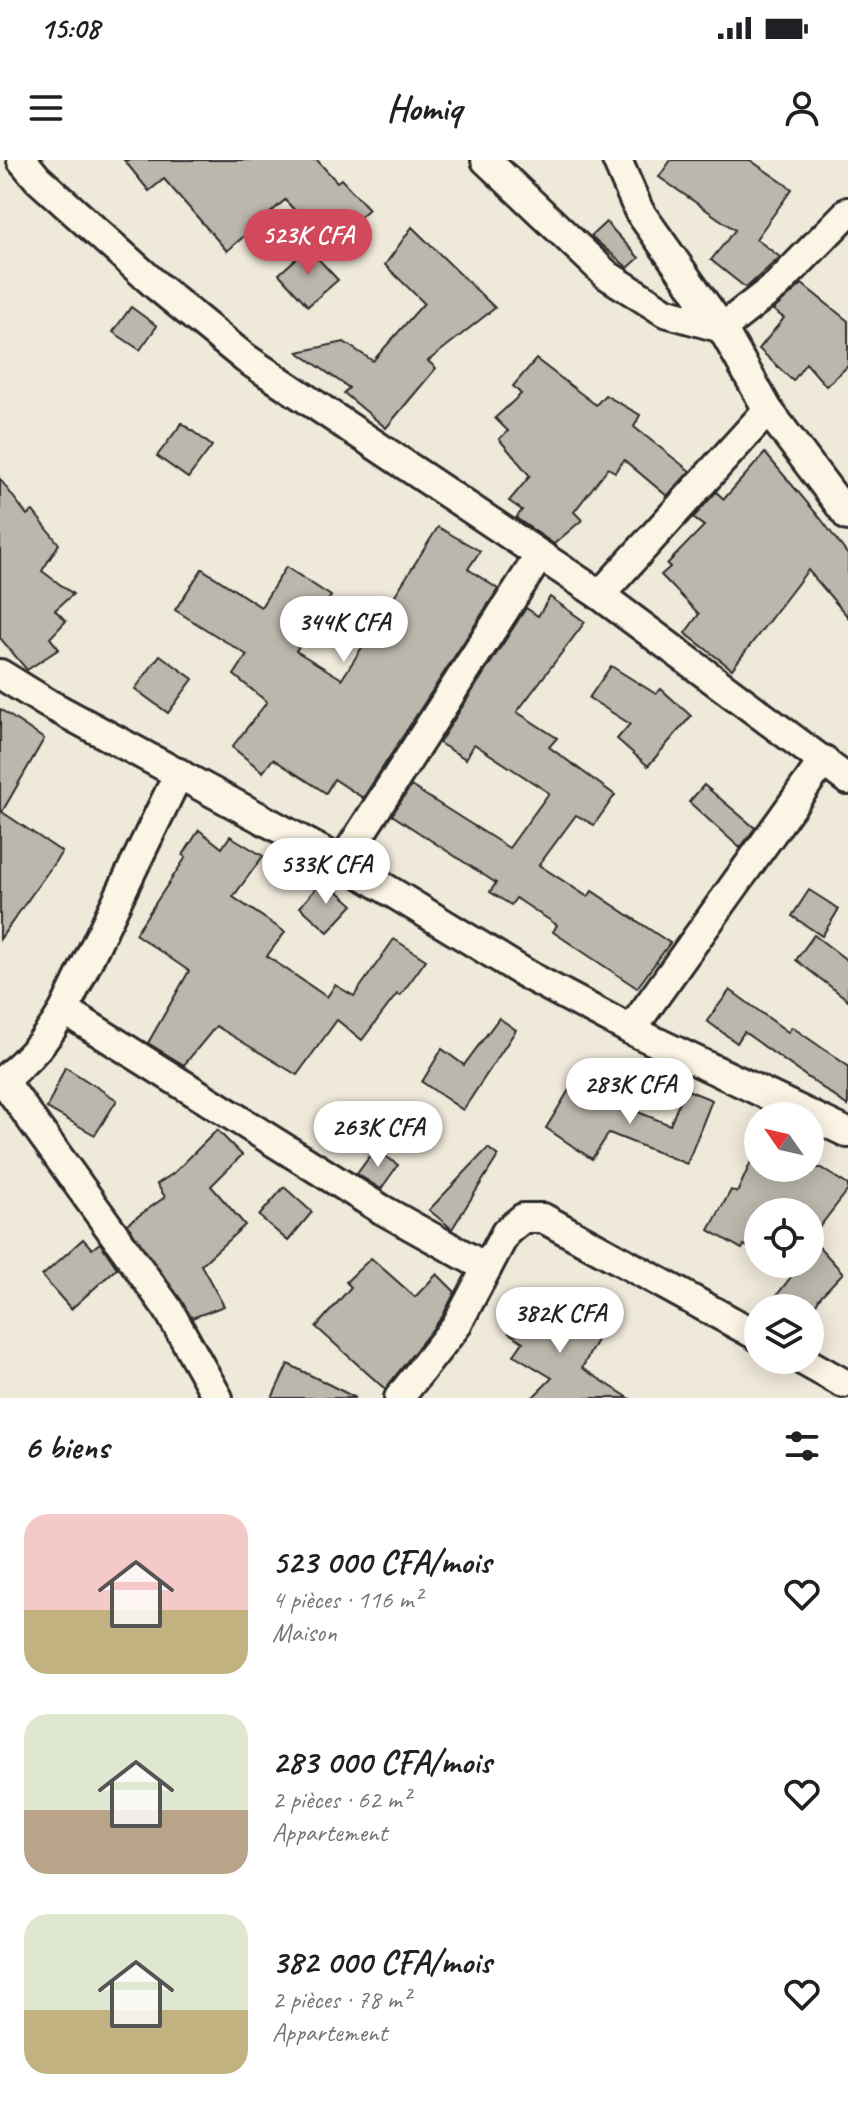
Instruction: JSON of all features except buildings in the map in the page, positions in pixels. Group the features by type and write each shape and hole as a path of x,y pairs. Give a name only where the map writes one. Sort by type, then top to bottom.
{"street":[{"path":"22,160 38,179 158,287 245,358 600,595 848,780"},
{"path":"486,160 607,275 665,312 722,328"},
{"path":"617,160 639,211 722,328 768,410 848,516"},
{"path":"722,328 777,285 848,212"},
{"path":"600,595 768,410"},
{"path":"342,862 540,555"},
{"path":"0,674 47,703 342,862 531,977 631,1030 848,1133"},
{"path":"631,1030 824,760"},
{"path":"179,773 64,1010 31,1058 1,1080 168,1309 218,1398"},
{"path":"64,1010 381,1209 487,1268"},
{"path":"399,1398 456,1326 506,1232 523,1218 543,1218 744,1328"},
{"path":"824,1370 846,1381"}]}
